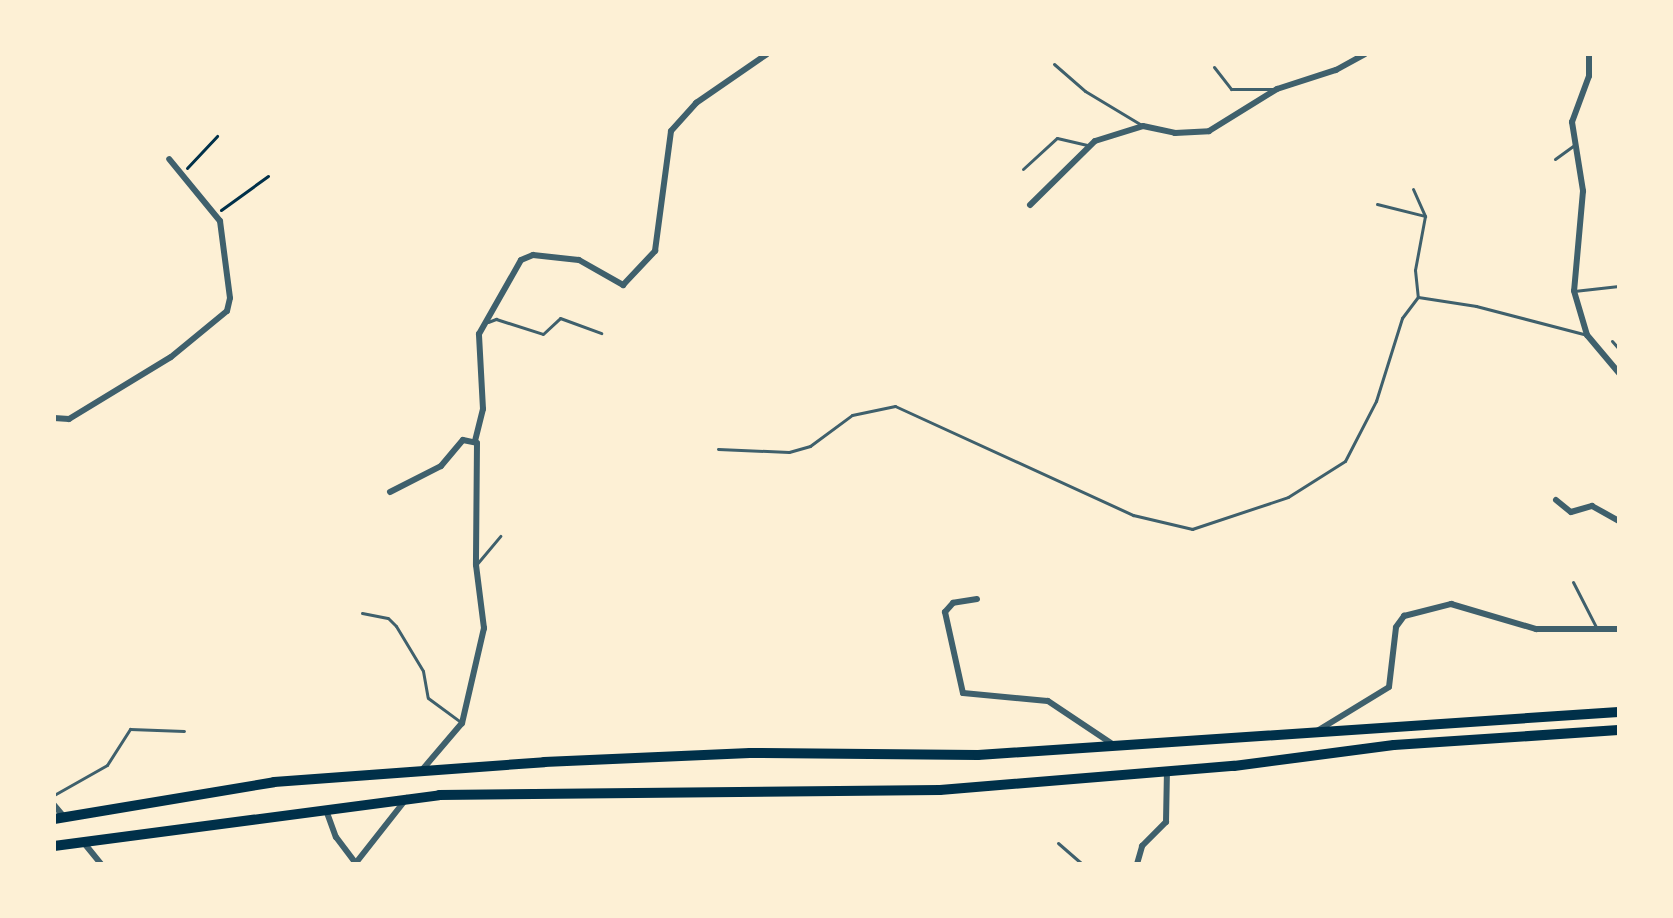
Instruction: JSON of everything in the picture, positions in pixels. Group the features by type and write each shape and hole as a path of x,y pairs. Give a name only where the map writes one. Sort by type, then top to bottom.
{"highway":[{"path":"59,819 274,782 544,762 750,753 978,755 1111,743 1619,712"},
{"path":"54,846 439,795 940,790 1167,771 1394,745 1619,730"}],"street":[{"path":"422,770 462,723 484,628 476,565 475,441 483,409 477,352 482,326 527,257 579,260 623,285 647,263 655,251 671,131 696,103 767,54"},
{"path":"1030,205 1088,145 1143,126 1175,133 1209,131 1277,89 1328,73 1365,54"},
{"path":"1589,54 1589,76 1572,122 1583,191 1574,291 1587,335 1619,373"},
{"path":"54,418 69,419 171,357 227,311 226,259 215,214 169,159"},
{"path":"390,492 441,466 463,440 475,441"},
{"path":"1556,500 1571,512 1592,506 1619,521"},
{"path":"977,599 953,603 945,612 963,693 1048,701 1111,743"},
{"path":"1315,732 1389,687 1396,627 1404,616 1451,604 1510,625 1619,629"},
{"path":"1137,864 1142,846 1166,822 1167,771"},
{"path":"326,810 336,837 355,863 407,798"},
{"path":"54,805 59,819"},
{"path":"84,843 101,864"}],"lane":[{"path":"1054,64 1070,80 1143,126"},
{"path":"1214,67 1231,89 1277,89"},
{"path":"1023,169 1057,138 1088,145"},
{"path":"1555,159 1576,144"},
{"path":"718,449 789,452 810,446 852,415 895,406 1133,515 1173,527 1206,526 1288,497 1345,461 1376,401 1402,318 1418,297 1415,270 1425,216 1413,189"},
{"path":"1377,204 1425,216"},
{"path":"1574,291 1619,286"},
{"path":"1418,297 1476,306 1587,335"},
{"path":"482,326 496,319 543,334 560,318 601,333"},
{"path":"1612,341 1619,349"},
{"path":"476,565 500,536"},
{"path":"1573,582 1597,629"},
{"path":"362,613 388,618 396,626 423,671 428,698 462,723"},
{"path":"54,795 107,765 130,729 184,731"},
{"path":"1058,843 1082,864"}],"path":[{"path":"182,174 217,136"},
{"path":"215,214 268,176"}]}
